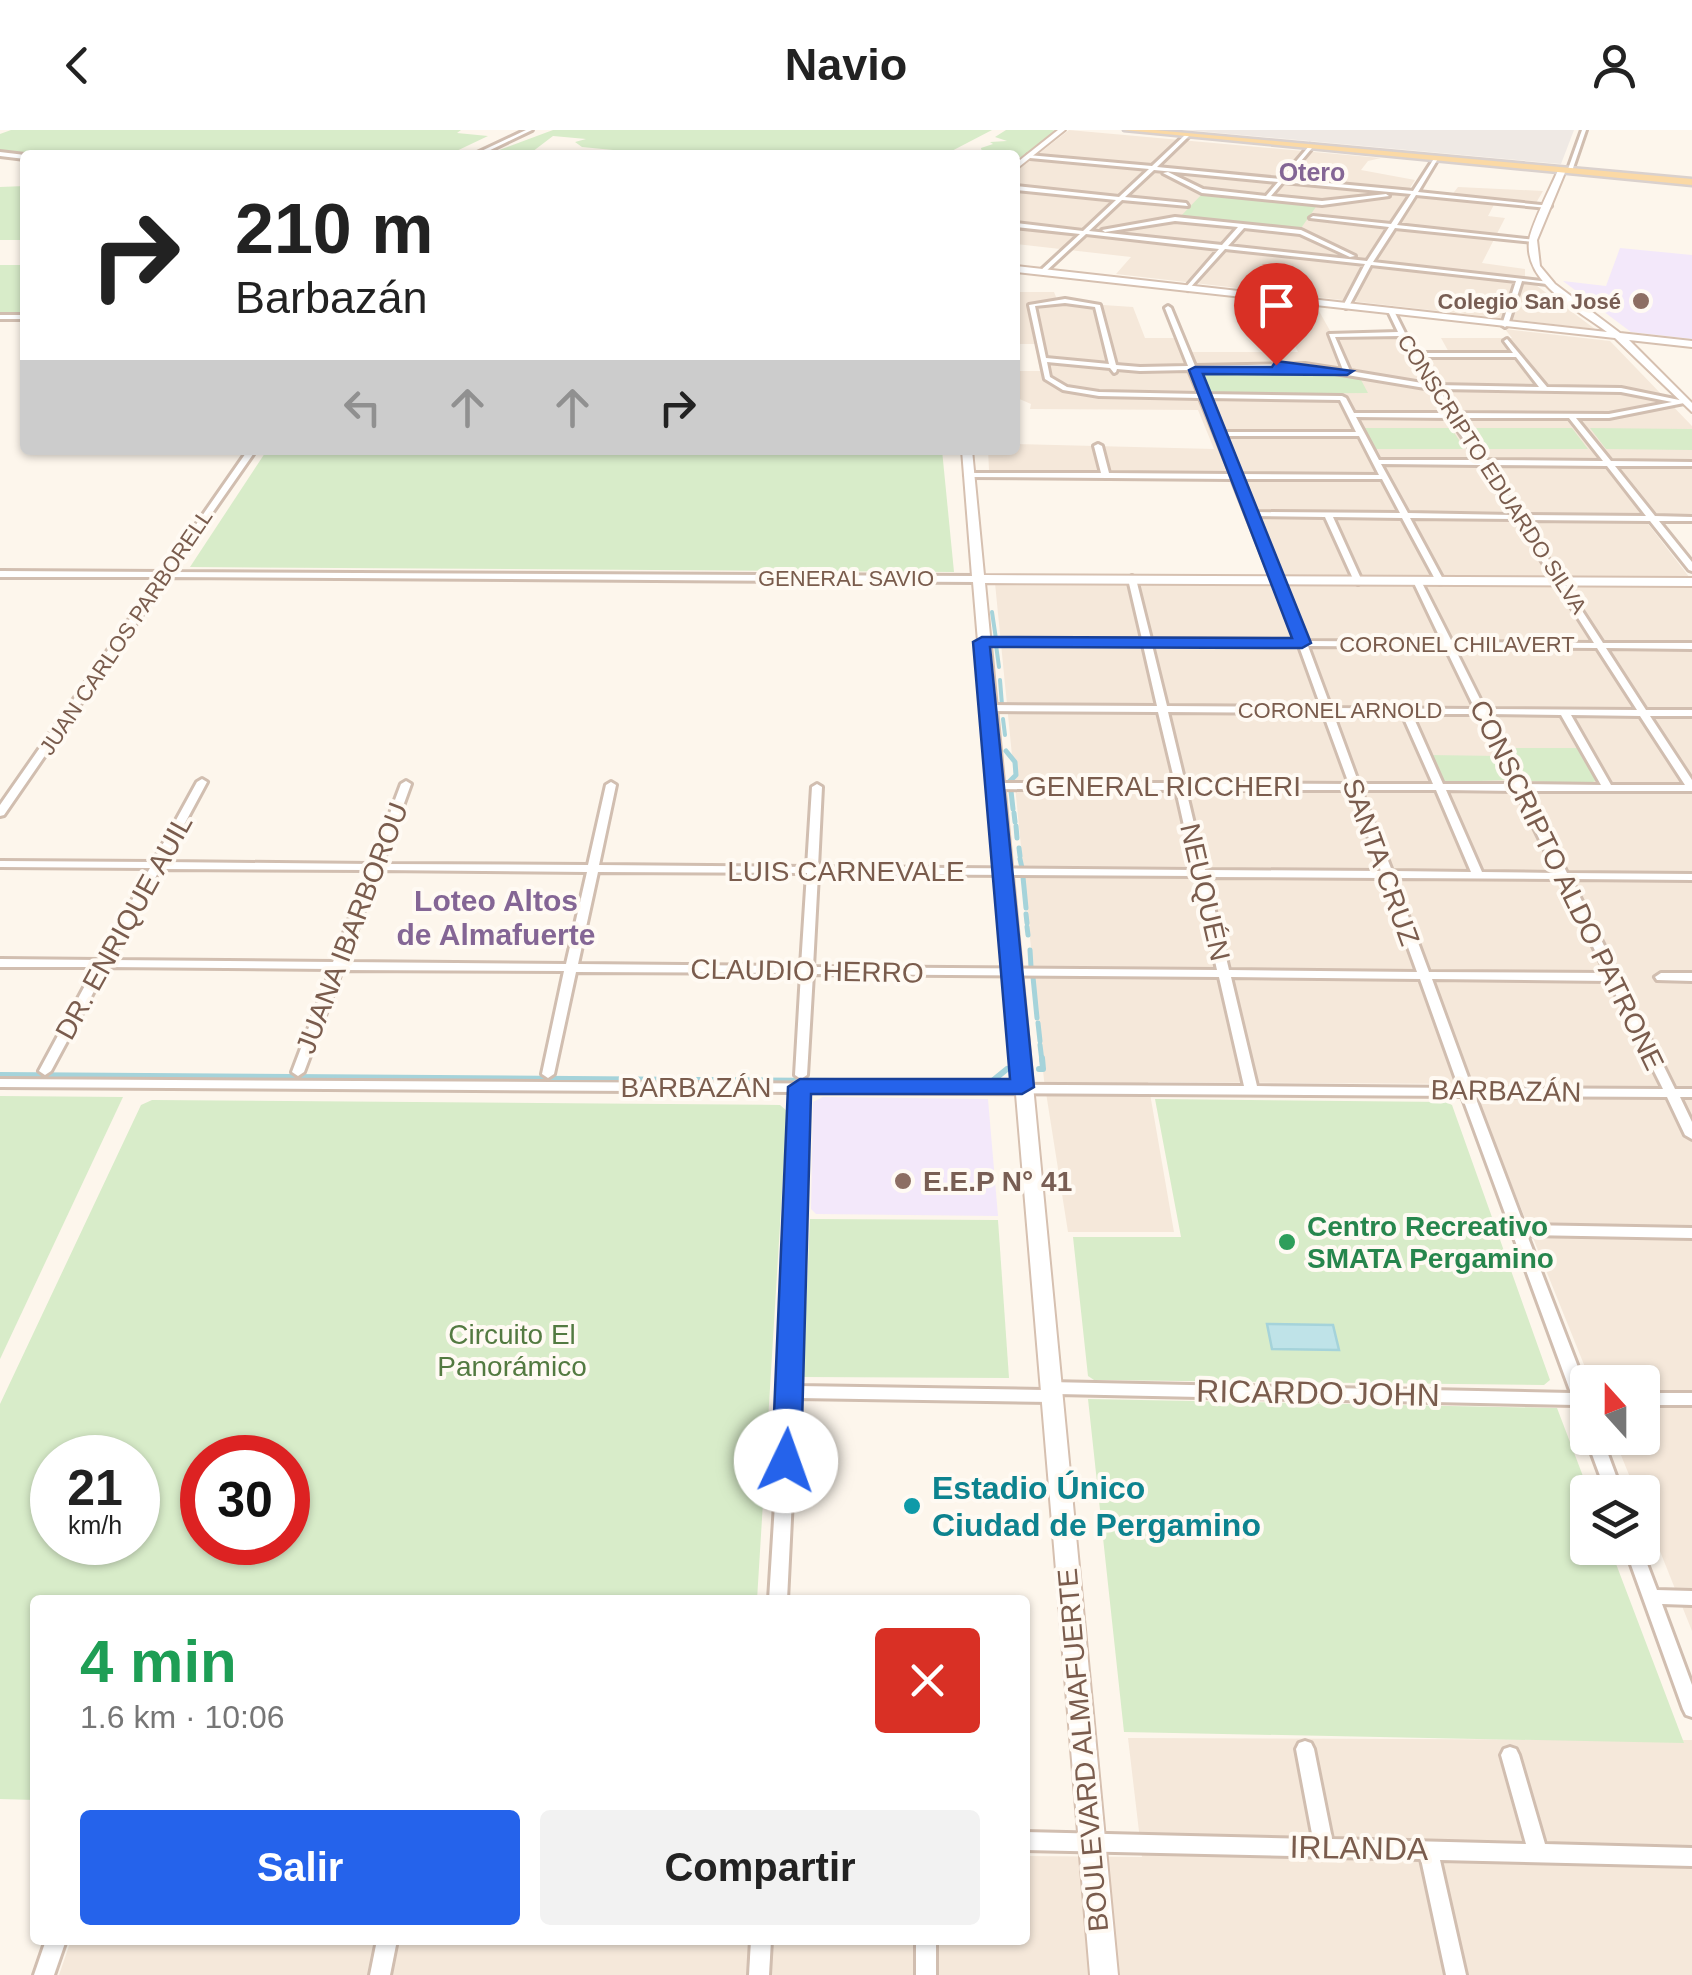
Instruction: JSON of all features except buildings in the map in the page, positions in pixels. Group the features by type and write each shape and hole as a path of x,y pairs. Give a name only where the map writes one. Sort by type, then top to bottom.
{"main road":[{"path":"1020,164 1062,130"},
{"path":"1128,130 1692,182"},
{"path":"1566,170 1533,240 1532,258 1547,282 1622,337 1689,405"},
{"path":"1020,269 1692,345"},
{"name":"BOULEVARD ALMAFUERTE","path":"968,455 1104,1975"},
{"name":"GENERAL SAVIO","path":"976,579 1692,582"}],"street":[{"path":"487,150 530,130"},
{"path":"1566,170 1584,130"},
{"path":"1042,272 1188,136"},
{"path":"1268,198 1310,147"},
{"path":"1030,156 1548,206"},
{"path":"1346,306 1437,158"},
{"path":"1152,168 1202,191 1268,198 1322,203 1414,194"},
{"path":"1020,188 1186,205"},
{"path":"1175,219 1202,191"},
{"path":"1301,232 1322,203"},
{"path":"1313,218 1533,240"},
{"path":"1084,232 1175,219 1301,232 1369,263"},
{"path":"1020,226 1547,282"},
{"path":"1188,288 1242,226"},
{"path":"1505,324 1520,279"},
{"path":"1114,370 1098,306 1065,301 1032,305 1050,381 1087,393 1342,398 1440,581"},
{"name":"SANTA CRUZ","path":"1168,308 1278,580 1517,1230 1571,1365"},
{"name":"CONSCRIPTO EDUARDO SILVA","path":"1391,311 1413,355 1692,788"},
{"path":"1346,372 1330,335 1401,334"},
{"path":"1507,341 1545,389 1689,405"},
{"path":"1413,355 1518,356"},
{"path":"1043,362 1114,370 1283,368 1346,372 1435,388 1636,392 1689,405"},
{"path":"1087,393 1091,408"},
{"path":"1352,415 1620,415 1656,404"},
{"path":"1572,416 1692,568"},
{"path":"1220,434 1361,434"},
{"path":"1098,446 1106,476"},
{"name":"JUAN CARLOS PARBORELL","path":"0,814 249,455"},
{"path":"1376,462 1692,464"},
{"path":"970,476 1384,477"},
{"path":"1252,514 1692,518"},
{"path":"1328,515 1358,580"},
{"name":"GENERAL SAVIO","path":"0,574 976,579"},
{"name":"NEUQUÉN","path":"1132,579 1251,1088"},
{"name":"CONSCRIPTO ALDO PATRONE","path":"1416,581 1692,1135"},
{"name":"CORONEL CHILAVERT","path":"982,642 1692,646"},
{"name":"CORONEL ARNOLD","path":"988,708 1692,713"},
{"path":"1406,711 1478,875"},
{"path":"1564,712 1607,787"},
{"name":"DR. ENRIQUE AUIL","path":"45,1071 202,782"},
{"name":"JUANA IBARBOROU","path":"298,1072 406,784"},
{"path":"548,1074 611,785"},
{"name":"GENERAL RICCHERI","path":"995,786 1692,788"},
{"path":"778,1595 817,787"},
{"name":"LUIS CARNEVALE","path":"0,864 1692,877"},
{"name":"CLAUDIO HERRO","path":"0,963 1613,977"},
{"path":"1661,977 1692,977"},
{"name":"BARBAZÁN","path":"0,1083 800,1081 1022,1087 1692,1093"},
{"path":"1517,1230 1692,1232"},
{"name":"RICARDO JOHN","path":"790,1392 1570,1398"},
{"path":"1660,1399 1692,1399"},
{"path":"1639,1565 1692,1709"},
{"path":"1651,1597 1692,1598"},
{"path":"1305,1749 1324,1847"},
{"path":"1510,1755 1538,1853"},
{"name":"IRLANDA","path":"1030,1841 1692,1857"},
{"path":"1428,1850 1456,1975"},
{"path":"44,1975 54,1945"},
{"path":"380,1975 387,1945"},
{"path":"760,1945 760,1975"},
{"path":"926,1945 926,1975"}],"shaded area":[{"path":"1069,130 1381,158 1368,161 1361,170 1415,180 1408,191 1451,196 1458,187 1543,191 1536,203 1497,199 1488,216 1505,218 1482,263 1525,269 1525,277 1595,329 1116,274 1131,257 1020,245 1020,168"},
{"path":"1186,130 1574,130 1561,164"},
{"name":"Colegio San José","path":"1620,248 1692,255 1692,339 1631,332 1563,281 1606,286"},
{"path":"1020,292 1054,292 1058,302 1133,307 1145,338 1179,338 1184,352 1298,352 1276,308 1319,311 1333,336 1395,336 1407,355 1451,356 1441,338 1512,338 1505,329 1610,341 1692,426 1692,515 1642,516 1690,578 1284,577 1242,473 989,470 988,455 1020,455 1020,444 1214,449 1198,410 1030,409 1031,404 1020,399 1020,371 1040,371 1035,344 1020,344"},
{"path":"995,583 1692,584 1692,1631 1660,1551 1660,1475 1629,1475 1621,1455 1660,1455 1660,1365 1584,1365 1471,1084 1148,1082 1174,1232 1068,1232 1044,1080"},
{"name":"E.E.P N° 41","path":"823,1097 988,1099 998,1216 816,1214 811,1209 813,1102"},
{"path":"1128,1738 1692,1740 1692,1975 59,1975 69,1945 1030,1945 1030,1856 1142,1857"}],"green space":[{"path":"11,130 461,130 457,133 488,136 459,150 20,150 20,154 0,151 0,134"},
{"path":"553,130 992,130 954,150 613,150 582,147 575,142 586,139 553,136 535,150 499,150"},
{"path":"1006,130 1057,131 1024,157 1020,157 1020,150 982,150 993,144 990,142 1007,141 995,137"},
{"path":"20,186 20,240 0,240 0,187"},
{"path":"1203,193 1318,204 1299,231 1180,217"},
{"path":"0,265 20,265 20,315 0,315"},
{"path":"1281,369 1360,378 1368,393 1216,394 1208,391 1201,374"},
{"path":"1363,428 1451,428 1465,449 1375,449"},
{"path":"1468,428 1572,428 1588,449 1482,449"},
{"path":"1590,428 1692,429 1692,450 1606,449"},
{"path":"264,455 942,455 954,572 190,567"},
{"path":"1508,748 1579,748 1597,780 1589,784 1528,781"},
{"path":"1429,755 1500,756 1511,780 1446,782 1440,779"},
{"path":"0,1096 123,1097 0,1359"},
{"name":"Centro Recreativo SMATA Pergamino","path":"1155,1099 1452,1105 1550,1380 1544,1385 1094,1380 1088,1376 1073,1237 1181,1237"},
{"name":"Circuito El Panorámico","path":"152,1100 780,1105 787,1111 757,1595 30,1595 30,1800 0,1799 0,1404 141,1105"},
{"path":"810,1219 998,1220 1009,1378 803,1377"},
{"path":"1088,1399 1557,1408 1570,1442 1570,1455 1575,1455 1583,1475 1570,1475 1570,1565 1616,1565 1684,1743 1124,1732"}],"water":[{"path":"1267,1324 1333,1325 1339,1350 1272,1349"}],"waterway":[{"path":"992,612 996,639"},
{"path":"996,645 999,667"},
{"path":"1000,680 1002,705"},
{"path":"1003,719 1005,735"},
{"path":"1006,751 1015,762 1016,775 1009,782"},
{"path":"1011,791 1013,809"},
{"path":"1014,813 1015,822"},
{"path":"1016,826 1017,838"},
{"path":"1019,848 1020,856"},
{"path":"1020,859 1022,868"},
{"path":"1023,877 1026,908"},
{"path":"1026,914 1027,923"},
{"path":"1027,927 1028,935"},
{"path":"1030,950 1031,967"},
{"path":"1033,977 1037,1018"},
{"path":"1038,1023 1040,1041"},
{"path":"1040,1045 1042,1061"},
{"path":"1039,1069 1043,1069 1042,1058"},
{"path":"0,1075 991,1082 1007,1069"}],"place":[{"name":"Colegio San José","path":"1641,301"},
{"name":"E.E.P N° 41","path":"903,1181"},
{"name":"Centro Recreativo SMATA Pergamino","path":"1287,1242"},
{"name":"Estadio Único Ciudad de Pergamino","path":"912,1506"}],"district":[{"name":"Otero","path":"1312,172"},
{"name":"Loteo Altos de Almafuerte","path":"496,917"}],"route":[{"path":"786,1461 800,1087 1022,1087 982,642 1302,643 1195,370 1268,368 1345,374 1347,371 1276,365"}]}
